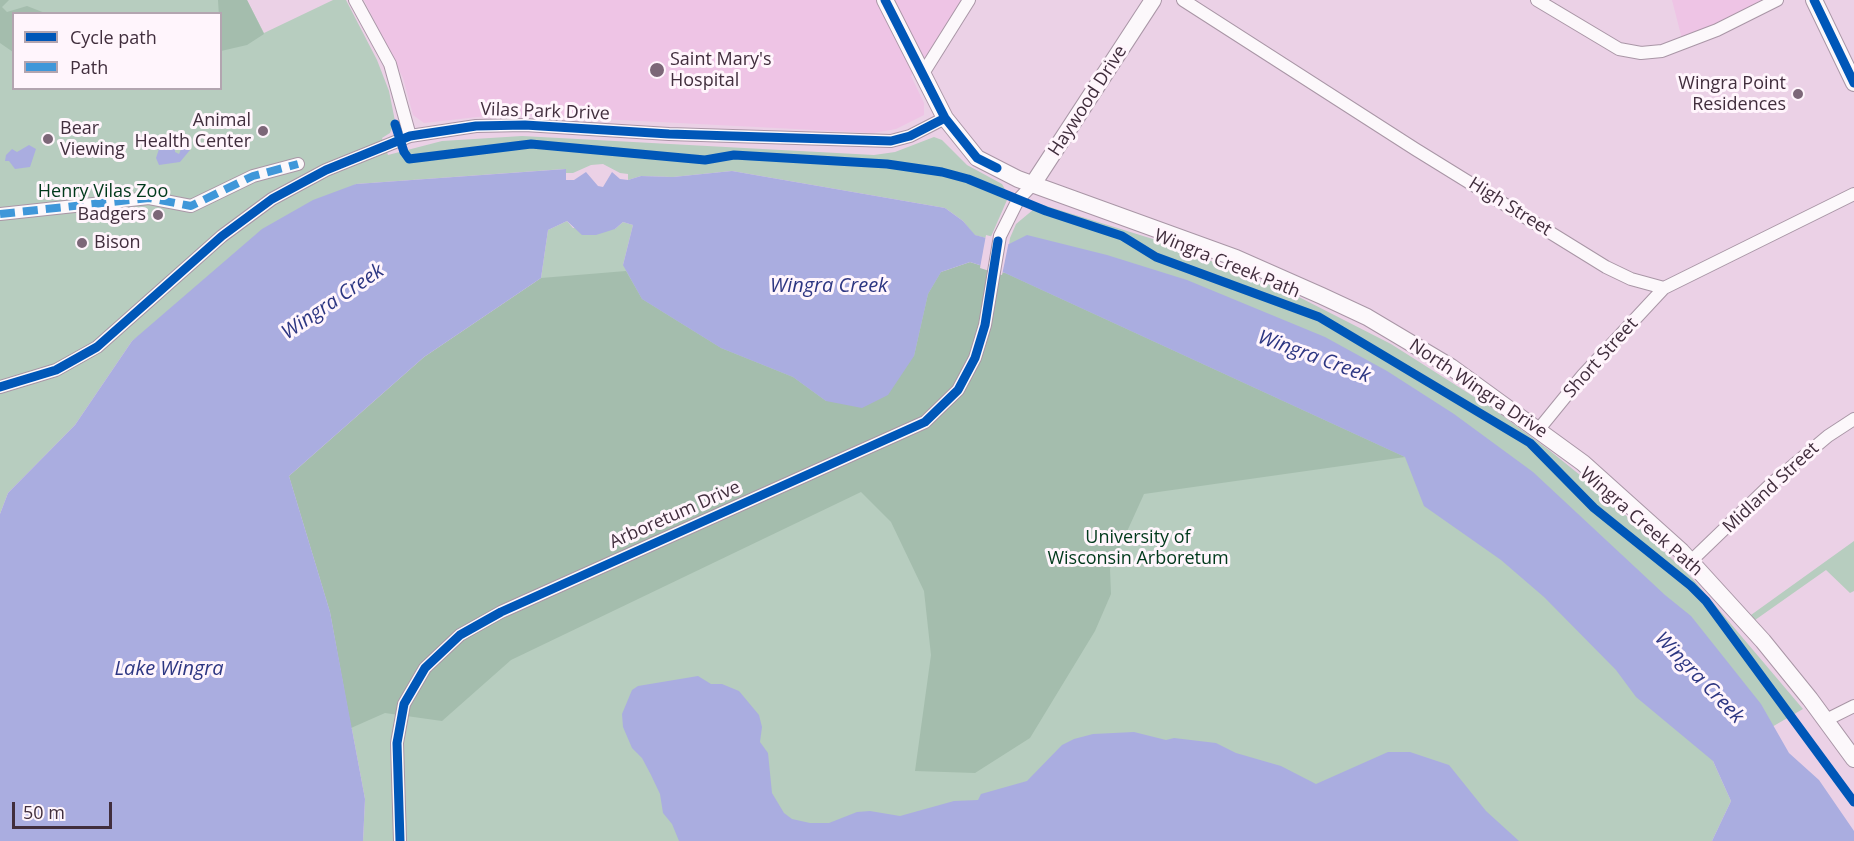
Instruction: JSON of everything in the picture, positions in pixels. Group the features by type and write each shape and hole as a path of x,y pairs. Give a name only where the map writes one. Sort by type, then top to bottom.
{"street":[{"path":"355,0 390,64 410,136"},
{"path":"922,75 969,0"},
{"name":"Haywood Drive","path":"1018,200 1033,184 1153,0"},
{"name":"High Street","path":"1183,0 1606,267 1630,279 1664,288"},
{"path":"1537,0 1619,49 1641,53 1662,51 1717,30 1777,0"},
{"path":"1814,0 1854,83"},
{"name":"North Wingra Drive","path":"884,3 945,118 977,158 1033,184 1236,258 1367,317 1451,367 1539,429 1626,499 1691,561 1763,641 1854,759"},
{"name":"Vilas Park Drive","path":"0,387 56,370 97,347 222,236 272,200 336,165 410,136 476,126 525,125 669,134 891,141 910,136 945,118"},
{"path":"0,214 149,198 191,206 253,176 298,164"},
{"path":"1664,288 1854,194"},
{"name":"Arboretum Drive","path":"400,841 397,743 404,704 425,668 460,635 501,612 926,422 958,390 975,358 985,325 1000,236 1018,200"},
{"name":"Short Street","path":"1539,429 1582,375 1664,288"},
{"name":"Midland Street","path":"1691,561 1771,484 1828,436 1854,419"},
{"path":"1826,720 1854,706"}],"shaded area":[{"name":"Saint Mary's Hospital","path":"364,0 963,0 940,37 911,76 924,103 924,115 896,129 873,133 504,114 424,123 413,115 403,78"},
{"path":"1672,0 1777,0 1683,43"}],"green space":[{"name":"Henry Vilas Zoo","path":"0,0 247,0 264,33 333,0 346,0 377,60 389,91 395,121 390,133 382,138 388,155 442,141 522,136 874,155 895,152 934,137 942,140 967,165 1002,184 1006,191 1007,200 990,239 974,235 963,221 945,208 732,171 673,177 641,176 628,180 628,174 620,173 603,164 591,165 573,173 566,173 565,169 356,184 132,341 75,425 8,493 0,514"},
{"path":"0,0 9,0 2,7 7,12 27,6 42,12 12,12 12,51 0,43"},
{"path":"218,0 247,0 264,34 247,45 222,51 222,12 219,12"},
{"name":"University of Wisconsin Arboretum","path":"1040,204 1169,244 1295,295 1391,344 1495,410 1549,450 1601,492 1692,578 1803,709 1713,761 1731,801 1712,841 363,841 365,799 330,612 289,476 541,278 548,230 567,221 573,228 615,229 623,222 633,225 623,265 1005,273 1010,238 1016,224"},
{"path":"970,262 1005,273 1405,457 1144,494 1110,569 1111,594 1095,631 1030,738 975,773 915,771 931,655 924,591 891,522 861,492 511,660 442,721 385,713 351,728 330,612 289,476 424,357 541,278 626,271 642,299 721,348 793,377 826,401 914,356 928,294 941,272"},
{"path":"1854,541 1854,591 1850,593 1826,570 1748,625 1744,620"}],"water":[{"path":"177,144 180,146 175,152 179,154 182,147 190,150 180,162 159,165 156,158 159,149"},
{"path":"29,145 36,149 30,167 15,169 9,161 5,161 6,155 12,149 17,152"},
{"name":"Lake Wingra","path":"566,169 566,180 574,180 586,172 598,186 603,187 612,172 620,179 628,180 641,176 673,177 732,171 945,208 963,221 975,235 1009,244 1027,235 1107,255 1187,280 1325,337 1387,371 1454,414 1533,472 1665,595 1691,616 1761,704 1789,753 1819,780 1854,831 1854,841 1712,841 1731,801 1713,761 1636,697 1616,670 1544,597 1501,560 1424,506 1405,457 1005,273 970,262 941,272 928,294 914,356 888,395 862,408 826,401 793,377 721,348 642,299 623,265 633,225 623,222 615,229 596,235 582,235 567,221 548,230 541,278 424,357 289,476 330,612 365,799 363,841 0,841 0,514 8,493 75,425 132,341 262,229 313,200 356,184"},
{"path":"698,676 711,684 722,684 739,691 759,715 762,727 760,742 768,753 772,793 784,813 792,819 810,823 829,823 857,812 870,811 900,816 954,801 978,800 981,794 1027,781 1062,745 1074,739 1093,734 1134,732 1166,740 1174,738 1216,743 1236,753 1281,766 1316,784 1388,752 1410,752 1449,765 1486,811 1519,841 679,841 672,824 663,813 660,794 651,775 642,758 632,748 623,727 622,714 632,690 638,686"}],"pier":[{"path":"986,235 1009,241 1002,275 980,268"}],"marked path":[{"path":"0,214 149,198 191,206 253,176 298,164"}],"cycle path":[{"path":"885,0 945,118 977,158 997,168"},
{"path":"1814,0 1854,83"},
{"path":"0,387 56,370 97,347 222,236 272,199 326,170 410,136 476,126 525,125 669,134 891,141 910,136 945,118"},
{"name":"Wingra Creek Path","path":"395,124 404,152 409,159 531,144 705,160 734,155 887,164 942,172 968,179 1046,211 1122,236 1156,257 1319,317 1530,443 1594,508 1691,586 1706,601 1854,802"},
{"path":"400,841 397,743 404,704 425,668 460,635 501,612 925,422 958,390 975,358 985,325 998,241"}],"place":[{"name":"Saint Mary's Hospital","path":"657,70"},
{"name":"Wingra Point Residences","path":"1798,94"},
{"name":"Animal Health Center","path":"263,131"},
{"name":"Bear Viewing","path":"48,139"},
{"name":"Badgers","path":"158,215"},
{"name":"Bison","path":"82,243"}],"water label":[{"name":"Wingra Creek","path":"829,286"},
{"name":"Wingra Creek","path":"333,302"},
{"name":"Wingra Creek","path":"1314,357"},
{"name":"Wingra Creek","path":"1699,678"}]}
